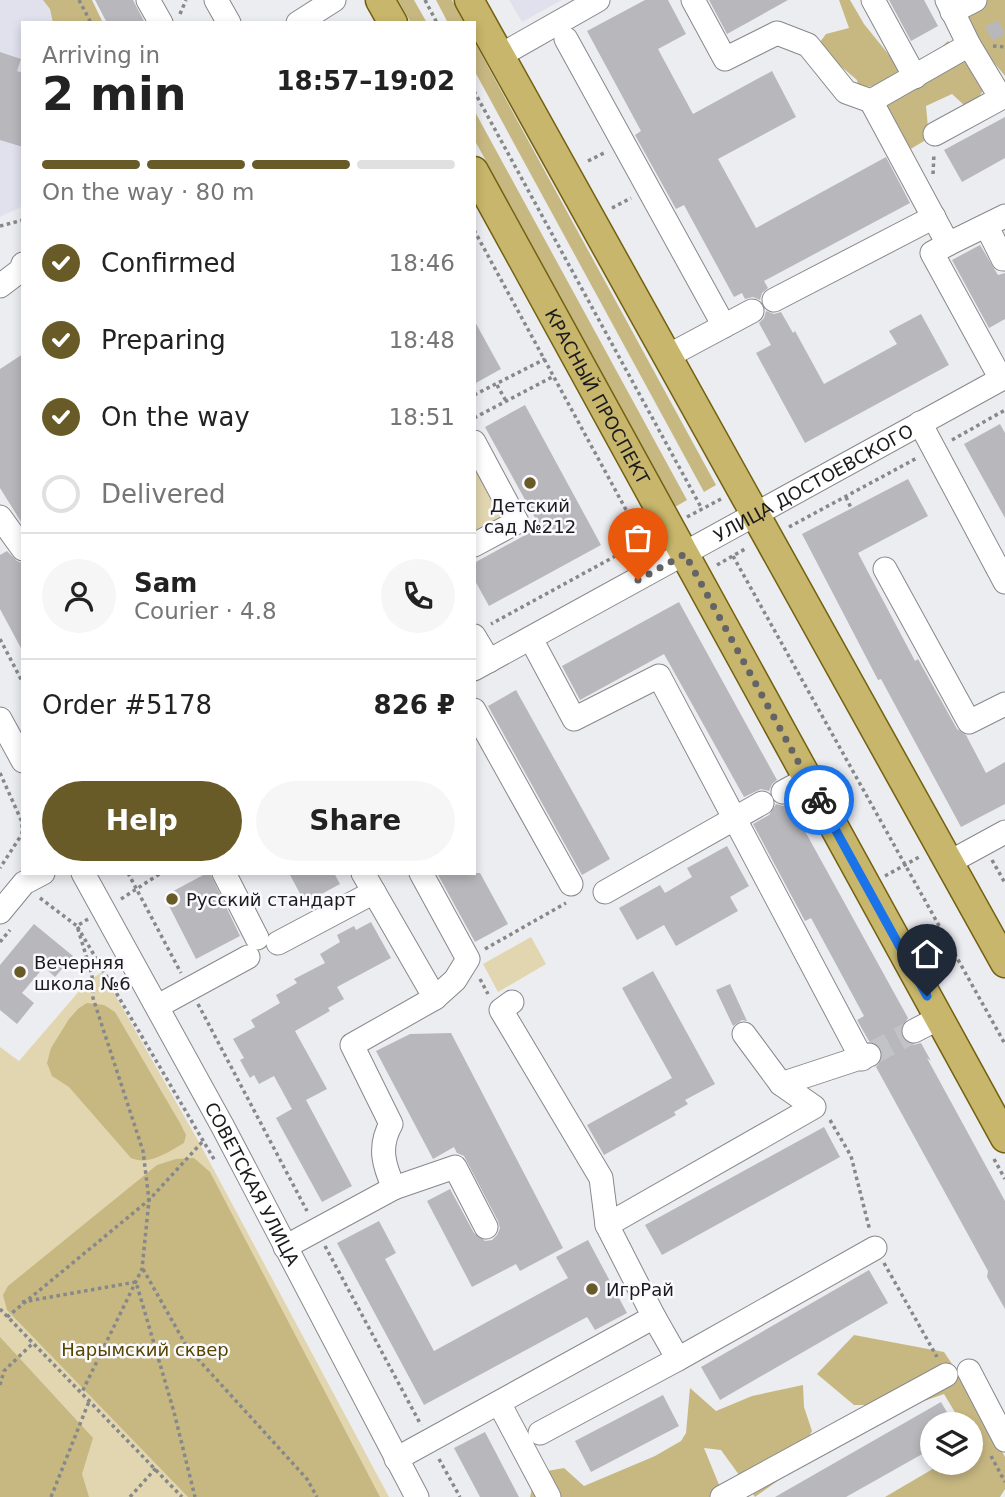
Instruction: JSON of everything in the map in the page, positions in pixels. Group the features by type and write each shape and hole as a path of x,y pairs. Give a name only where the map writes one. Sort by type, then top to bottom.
{"main road":[{"path":"380,0 392,21"},
{"path":"469,0 1005,963"},
{"name":"КРАСНЫЙ ПРОСПЕКТ","path":"476,175 685,554 795,785 867,886 1005,1138"}],"street":[{"path":"148,0 160,21"},
{"path":"216,0 228,21"},
{"path":"301,21 334,0"},
{"path":"501,55 598,0"},
{"path":"693,0 725,59 777,33 808,45 846,92 871,101 948,244"},
{"path":"873,0 915,77"},
{"path":"935,134 1003,97 969,45 949,6 975,0"},
{"path":"566,39 724,326"},
{"path":"871,101 969,45"},
{"path":"774,300 934,217"},
{"path":"1003,378 932,253 996,222 1003,260 1005,259"},
{"path":"0,286 21,270"},
{"path":"666,357 752,311"},
{"name":"УЛИЦА ДОСТОЕВСКОГО","path":"482,665 1003,378"},
{"path":"920,423 1005,582"},
{"path":"476,446 517,522 476,544"},
{"path":"2,526 21,547"},
{"path":"885,569 969,722 1005,704"},
{"path":"480,632 482,665"},
{"path":"531,639 574,719 659,676 865,1057 781,1084"},
{"path":"476,714 570,892"},
{"path":"0,719 14,759"},
{"path":"605,892 762,803"},
{"path":"945,854 1005,832"},
{"path":"8,918 24,883 39,875"},
{"name":"СОВЕТСКАЯ УЛИЦА","path":"84,875 158,1006 417,1497"},
{"path":"225,875 261,946"},
{"path":"394,1188 385,1169 382,1150 391,1124 352,1045 435,998 455,980 468,959 422,875"},
{"path":"158,1006 369,883 435,998"},
{"path":"512,1002 501,1010 601,1178 607,1226 678,1359"},
{"path":"914,1031 939,1018"},
{"path":"607,1226 814,1107 781,1084 744,1034"},
{"path":"285,1247 394,1188 454,1167 486,1227"},
{"path":"540,1433 875,1248"},
{"path":"396,1460 654,1317"},
{"path":"722,1497 957,1373 995,1443"},
{"path":"499,1403 550,1497"}],"path":[{"path":"79,0 91,21"},
{"path":"178,21 186,0"},
{"path":"425,0 436,21"},
{"path":"476,95 702,509"},
{"path":"0,226 21,221"},
{"path":"476,234 643,541 480,632"},
{"path":"476,394 545,359"},
{"path":"476,417 554,376"},
{"path":"496,384 506,401"},
{"path":"789,526 1005,410"},
{"path":"846,497 852,508"},
{"path":"682,519 723,498"},
{"path":"712,568 745,550"},
{"path":"733,556 1005,1044"},
{"path":"0,639 21,679"},
{"path":"0,773 21,820"},
{"path":"0,868 21,836"},
{"path":"867,886 905,865 945,854"},
{"path":"129,875 190,989"},
{"path":"136,890 157,875"},
{"path":"468,959 570,892"},
{"path":"38,897 77,926 217,1165"},
{"path":"0,942 8,918"},
{"path":"77,926 92,975 93,998 143,1151 149,1200 142,1269 82,1392"},
{"path":"814,1107 830,1120 850,1156 875,1248 957,1373"},
{"path":"7,1317 149,1200 204,1140"},
{"path":"142,1269 187,1347 307,1479 317,1497"},
{"path":"22,1302 136,1282"},
{"path":"136,1282 174,1412 195,1497"},
{"path":"0,1309 183,1497"},
{"path":"0,1385 2,1373 33,1343"},
{"path":"51,1497 90,1399"},
{"path":"995,1443 1005,1482"},
{"path":"130,1497 156,1468"}],"shaded area":[{"path":"0,0 66,0 78,21 21,21 21,207 0,217"},
{"path":"509,0 562,0 522,22"}],"green space":[{"path":"43,0 92,0 102,21 53,21 50,9"},
{"path":"398,0 414,0 426,21 410,21"},
{"path":"436,0 452,0 463,21 447,21"},
{"path":"839,0 850,0 864,24 889,55 927,60 948,41 968,62 983,91 977,99 965,106 952,94 926,106 929,138 909,150 878,87 858,86 857,80 817,46 826,34 849,28"},
{"path":"948,0 1005,0 1005,76 972,36"},
{"path":"476,45 716,485 704,492 476,74"},
{"path":"476,114 687,500 675,507 476,143"},
{"path":"476,468 502,516 476,530"},
{"path":"531,937 546,964 498,992 483,964"},
{"name":"Нарымский сквер","path":"102,972 200,1144 389,1497 0,1497 0,1047 19,1061 87,982"},
{"path":"87,1003 104,1005 115,1012 180,1123 186,1135 184,1143 151,1159 131,1158 69,1087 52,1076 47,1063 51,1048 69,1019"},
{"path":"194,1158 210,1172 380,1497 188,1497 7,1310 3,1295 8,1286 157,1165 176,1159"},
{"path":"854,1335 944,1352 981,1412 955,1412 944,1394 924,1401 880,1397 874,1405 854,1405 817,1374"},
{"path":"0,1337 93,1438 82,1474 89,1497 0,1497"},
{"path":"803,1385 804,1407 812,1431 790,1472 755,1497 721,1450 704,1448 724,1497 530,1497 536,1473 564,1468 584,1486 655,1456 681,1441 686,1433 690,1388 716,1411 752,1396"},
{"path":"983,1416 1005,1457 1005,1489 1000,1497 885,1497 923,1475 983,1475"}],"building":[{"path":"95,0 133,0 144,21 106,21"},
{"path":"645,0 668,0 686,34 658,49 693,114 772,71 796,117 718,159 756,228 886,157 910,203 764,281 768,288 762,293 760,300 753,297 745,299 742,293 734,297 684,205 676,209 635,135 641,131 587,31"},
{"path":"709,0 788,0 727,34"},
{"path":"889,0 924,0 938,26 911,41"},
{"path":"998,20 1005,34 993,41 985,27"},
{"path":"0,52 21,59 17,71 21,72 21,146 0,140"},
{"path":"1005,117 1005,158 962,182 944,150"},
{"path":"980,245 998,275 1005,273 1005,319 989,328 952,260"},
{"path":"766,311 774,314 781,312 793,333 795,331 824,384 897,344 889,331 921,314 949,365 805,443 756,353 771,345 759,323"},
{"path":"476,324 501,369 476,383"},
{"path":"21,355 21,522 0,488 0,369"},
{"path":"525,405 601,545 489,606 476,583 476,562 540,527 485,427"},
{"path":"1000,424 1005,433 1005,518 964,444"},
{"path":"908,479 928,516 858,553 915,661 918,659 957,729 966,735 986,773 1005,762 1005,804 961,827 881,679 878,680 802,534"},
{"path":"7,551 21,562 21,648 0,609 0,555"},
{"path":"679,602 777,780 769,791 761,789 744,797 664,654 580,700 562,666"},
{"path":"516,690 610,859 582,875 488,706"},
{"path":"776,804 790,804 908,1018 900,1030 902,1038 913,1045 921,1043 1005,1201 1005,1309 987,1277 988,1271 876,1067 882,1059 882,1051 878,1044 869,1041 857,1020 864,1016 811,918 805,921 753,824 769,815"},
{"path":"727,846 749,886 730,897 738,911 676,946 664,925 637,940 619,908 660,885 665,893 692,877 687,868"},
{"path":"480,873 508,924 475,942 438,875"},
{"path":"203,875 211,875 240,936 196,959 164,896"},
{"path":"290,875 335,875 340,884 305,903"},
{"path":"371,922 391,958 337,987 344,999 328,1008 330,1011 295,1031 327,1089 306,1100 352,1186 322,1202 276,1118 292,1109 274,1076 259,1084 254,1075 250,1078 240,1060 244,1058 233,1039 255,1027 251,1020 280,1003 276,995 297,983 294,979 325,963 320,954 340,942 337,935 354,926 356,930"},
{"name":"Вечерняя школа №6","path":"34,924 73,956 55,977 44,967 22,993 34,1003 17,1024 0,1010 0,965"},
{"path":"653,971 715,1084 685,1100 688,1104 674,1112 676,1115 604,1155 587,1125 672,1078 622,988"},
{"path":"730,984 747,1021 742,1020 733,1026 716,990"},
{"path":"451,1033 563,1248 520,1271 516,1264 472,1287 427,1201 450,1189 474,1233 485,1241 492,1240 497,1235 500,1228 498,1221 464,1156 457,1153 454,1147 433,1159 376,1051 410,1034"},
{"path":"824,1127 840,1157 662,1255 645,1225"},
{"path":"379,1221 396,1253 385,1259 434,1351 568,1278 556,1257 588,1240 627,1313 595,1330 587,1317 424,1405 337,1243"},
{"path":"869,1270 888,1303 720,1400 701,1367"},
{"path":"663,1395 679,1426 591,1472 575,1441"},
{"path":"941,1402 947,1412 924,1412"},
{"path":"920,1414 920,1455 846,1497 775,1497"},
{"path":"485,1432 519,1497 480,1497 454,1448"}],"tunnel":[{"path":"869,1055 914,1031"}],"way so far":[{"path":"638,580 685,554 819,800"}],"place":[{"name":"Детский сад №212","path":"530,483"},
{"name":"Русский стандарт","path":"172,899"},
{"name":"Вечерняя школа №6","path":"20,972"},
{"name":"ИгрРай","path":"592,1289"}],"route":[{"path":"819,800 927,996"}]}
